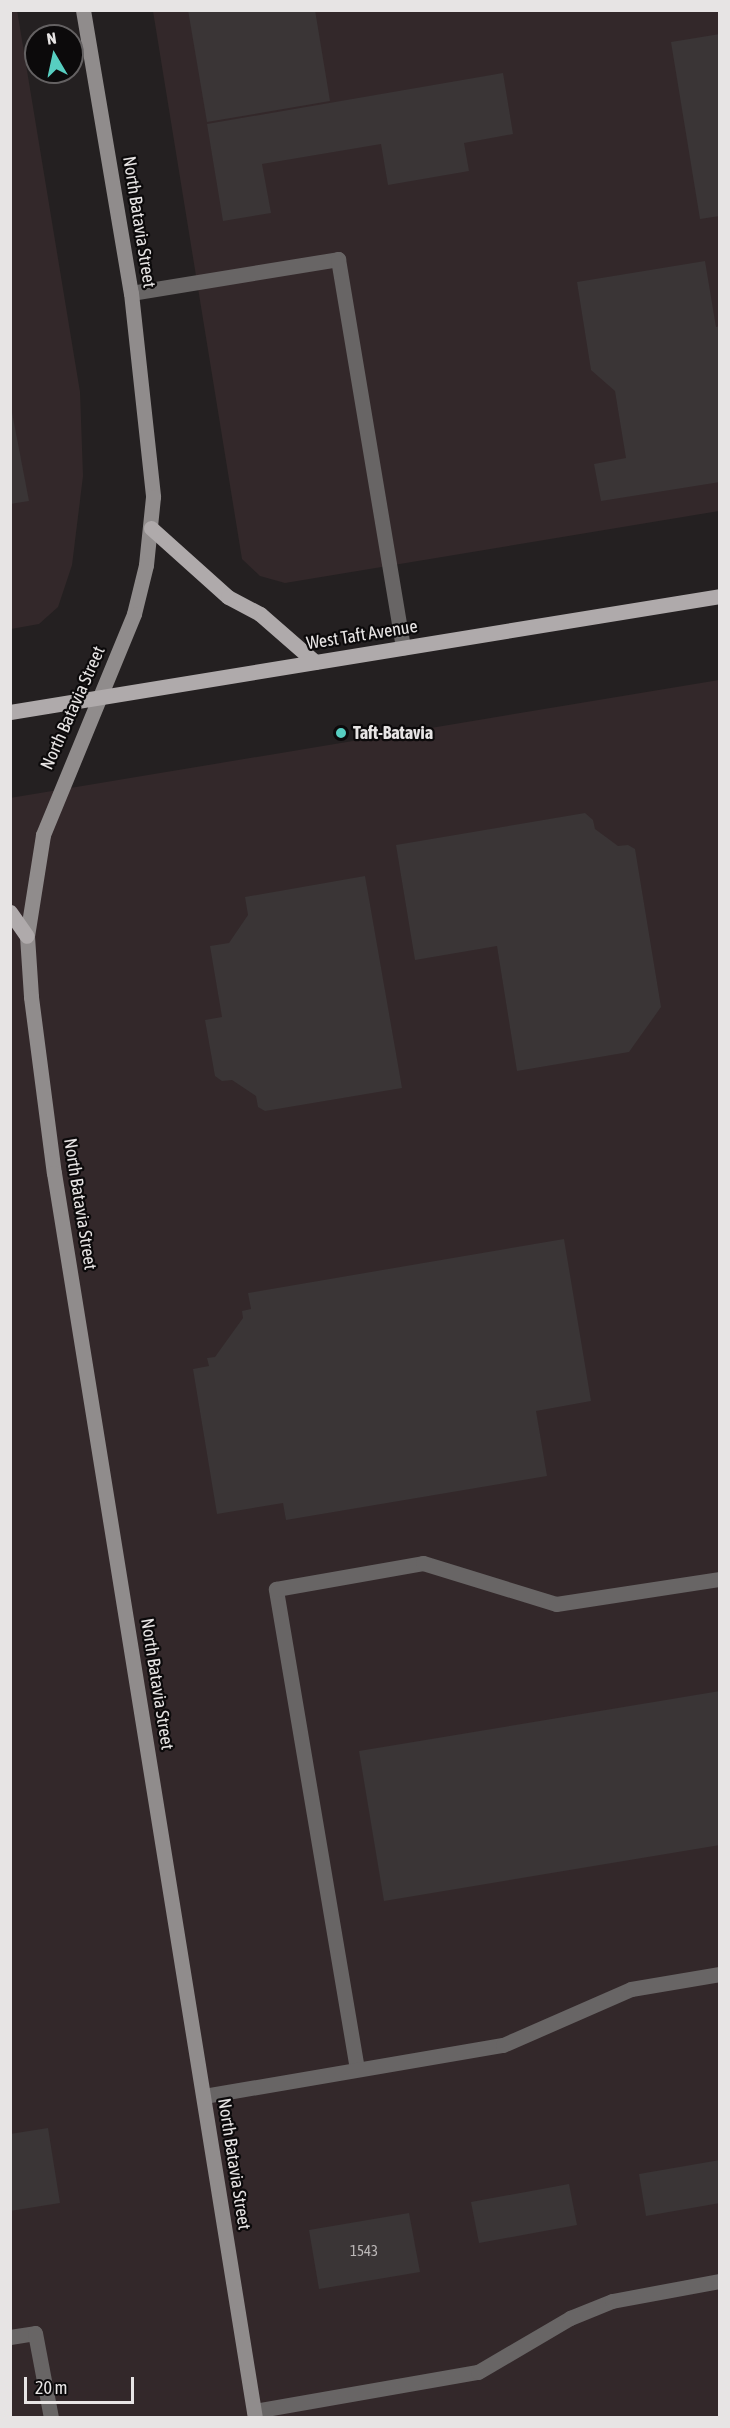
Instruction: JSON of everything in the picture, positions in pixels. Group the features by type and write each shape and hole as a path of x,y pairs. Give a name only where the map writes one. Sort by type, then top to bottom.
{"main road":[{"path":"151,528 228,597 260,614 315,662"},
{"name":"West Taft Avenue","path":"10,712 720,596"},
{"path":"10,912 27,936"}],"street":[{"name":"North Batavia Street","path":"83,10 131,293 152,464 151,528 141,593 101,697 62,780 42,835 27,936 31,997 54,1173 255,2414"}],"lane":[{"path":"131,293 338,259 403,648"},
{"path":"357,2069 276,1589 423,1563 556,1604 720,1579"},
{"path":"204,2096 503,2045 630,1989 720,1974"},
{"path":"255,2414 478,2372 570,2318 612,2301 720,2281"},
{"path":"10,2337 35,2333 51,2418"}],"shaded area":[{"path":"17,10 24,52 24,84 29,84 80,392 83,476 72,565 58,607 39,624 11,629 10,11"},
{"path":"153,11 719,11 719,511 285,583 260,576 242,559"},
{"path":"719,680 719,2417 11,2417 10,798"}],"building":[{"path":"188,10 315,10 330,101 207,122"},
{"path":"720,34 720,216 700,219 671,42"},
{"path":"503,73 513,134 464,143 469,171 388,185 381,144 262,164 271,213 223,221 207,124"},
{"path":"705,261 716,327 720,326 720,482 601,501 594,464 626,458 615,391 591,370 577,282"},
{"path":"10,402 29,501 10,504"},
{"path":"585,813 593,820 595,829 618,846 628,845 635,849 661,1007 629,1052 517,1071 497,946 415,960 396,845"},
{"path":"365,876 402,1088 265,1111 258,1107 256,1096 232,1080 222,1081 215,1076 205,1020 222,1017 210,946 229,943 248,915 245,897"},
{"path":"564,1239 591,1401 536,1411 547,1476 286,1520 283,1503 217,1514 193,1369 209,1366 207,1358 215,1357 243,1318 242,1311 251,1309 248,1293"},
{"path":"720,1691 720,1845 384,1901 359,1751"},
{"path":"48,2128 60,2203 10,2211 10,2134"},
{"path":"720,2160 720,2203 646,2216 639,2174"},
{"path":"569,2184 577,2225 479,2243 471,2202"},
{"path":"409,2213 420,2272 319,2289 309,2230"}],"place":[{"name":"Taft-Batavia","path":"341,733"}]}
